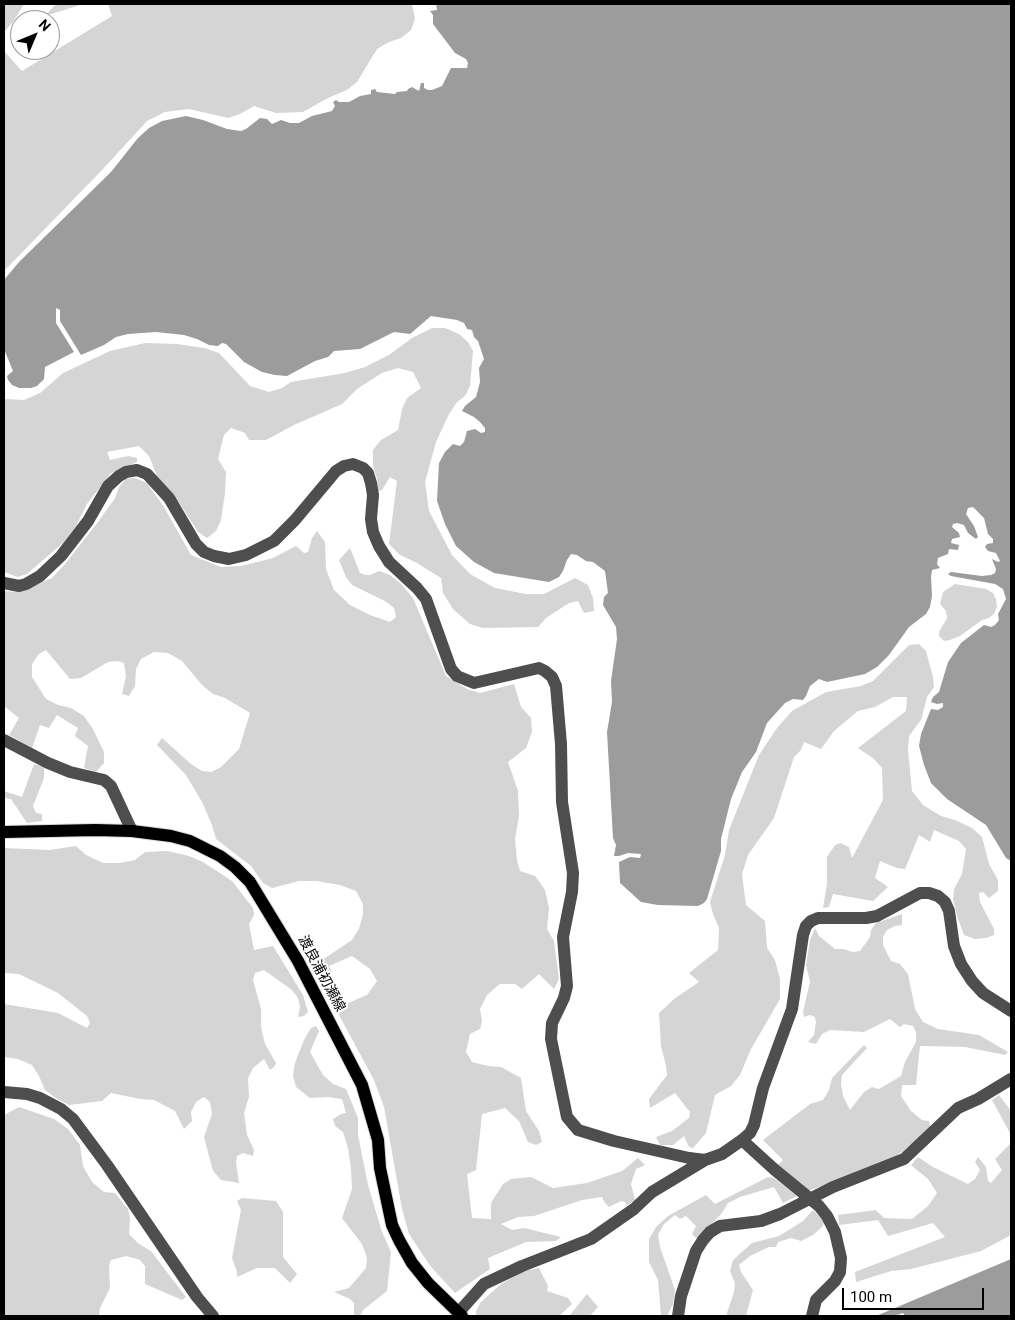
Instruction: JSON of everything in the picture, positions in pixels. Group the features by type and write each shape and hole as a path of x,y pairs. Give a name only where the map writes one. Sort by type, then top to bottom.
{"main road":[{"name":"渡良浦初瀬線","path":"4,832 95,830 132,831 171,836 206,847 235,866 255,890 298,961 362,1086 378,1140 380,1168 392,1225 399,1240 412,1263 428,1283 460,1315"}],"street":[{"path":"4,583 19,586 40,576 60,556 88,521 108,486 118,476 126,472 136,470 147,474 169,498 196,544 204,552 214,556 229,558 246,555 274,541 295,520 336,471 344,466 353,464 363,468 368,473 371,483 373,495 371,519 373,532 379,546 389,562 418,588 426,599 451,669 457,676 474,683 539,668 552,676 556,686 561,744 562,802 573,873 572,892 563,937 567,986 564,998 552,1023 551,1039 567,1117 578,1130 614,1142 705,1160"},
{"path":"4,740 70,772 104,780 111,786 132,831"},
{"path":"460,1315 484,1284 522,1266 592,1239 621,1219 652,1192 705,1160 722,1154 750,1133 754,1125 763,1088 792,1009 803,935 806,926 812,921 818,918 830,917 866,918 877,916 920,893 929,892 938,896 945,902 949,911 954,946 961,964 972,981 983,993 1011,1010"},
{"path":"678,1316 681,1296 696,1251 710,1232 720,1226 761,1222 809,1198 904,1159 958,1108 978,1099 1011,1079"},
{"path":"4,1092 27,1094 40,1098 73,1119 107,1165 197,1297 213,1316"},
{"path":"742,1140 819,1206 827,1216 835,1232 841,1258 840,1272 836,1281 816,1300 812,1316"}],"shaded area":[{"path":"4,4 24,4 20,10 10,10 10,25 4,32"},
{"path":"56,4 83,4 60,11 50,10"},
{"path":"108,4 412,4 415,19 411,30 401,38 377,49 357,82 347,90 303,112 276,113 254,106 228,118 189,109 165,112 147,121 4,271 4,51 10,60 22,71 40,60 60,60 60,48 112,16"},
{"path":"436,4 1011,4 1011,861 1006,858 986,825 947,799 931,783 919,746 921,734 931,709 938,710 943,707 943,703 931,702 933,697 939,692 948,662 961,643 984,625 991,627 995,625 999,620 998,614 1006,599 1003,589 995,584 948,574 951,572 982,576 991,575 995,573 996,569 992,559 1000,561 996,553 988,551 985,547 987,544 993,543 993,539 988,534 984,518 973,507 968,508 966,514 974,526 978,537 976,539 968,533 964,525 953,524 952,527 959,533 960,537 952,539 951,543 959,545 958,550 949,549 948,554 938,558 937,564 940,568 932,570 930,607 926,614 909,627 889,655 877,667 865,674 827,682 819,679 810,686 803,700 793,699 785,703 767,723 756,752 742,772 731,799 721,839 721,851 707,899 704,903 698,906 658,905 641,902 620,883 619,862 630,857 640,858 641,854 628,853 614,856 616,845 613,838 607,732 612,702 611,681 617,639 616,627 603,605 604,597 608,593 605,571 593,562 571,554 559,577 549,582 494,573 474,562 456,546 445,524 437,501 439,463 445,452 453,444 460,446 464,442 467,431 475,429 481,433 485,432 485,428 480,422 462,411 476,397 480,382 479,368 484,359 472,330 467,329 464,323 431,316 410,334 394,332 360,349 334,351 328,357 315,361 287,376 262,372 244,362 226,344 222,343 218,346 209,345 184,335 156,332 116,337 104,345 81,355 60,321 60,310 56,308 56,323 74,352 45,367 44,379 37,386 19,388 12,385 8,380 7,376 13,371 4,349 4,280 19,262 111,172 138,138 149,128 162,121 186,116 227,129 241,131 260,118 267,119 272,124 281,120 299,123 312,116 332,111 335,106 333,102 336,100 339,102 349,102 360,96 371,94 371,90 375,89 377,92 395,94 407,91 412,87 419,91 421,83 424,83 424,88 428,90 442,86 451,68 467,68 468,63 466,59 455,53 433,24 433,15 430,11 437,10"},
{"path":"432,328 445,328 459,334 468,342 473,351 470,386 465,396 457,402 449,414 436,442 425,482 429,511 452,555 470,574 495,588 526,594 544,594 575,578 588,585 593,598 594,611 584,613 578,601 569,603 546,618 538,627 483,628 470,624 453,609 443,593 441,578 400,555 389,544 397,481 390,477 382,490 378,491 373,465 373,450 381,440 398,430 402,409 407,398 421,388 413,372 398,368 382,373 357,389 342,404 294,425 266,440 249,440 245,433 231,428 224,435 218,459 226,472 221,520 216,531 207,538 198,532 180,504 157,476 149,456 139,446 107,452 110,460 128,456 137,458 137,462 111,473 87,504 76,526 64,542 27,574 18,577 4,572 4,399 24,400 40,393 63,373 110,351 145,343 177,344 204,348 219,353 250,386 269,392 282,388 291,382 345,373 365,367 389,355 412,338"},
{"path":"135,478 147,483 164,507 191,555 221,567 241,566 273,558 296,546 304,553 308,552 312,538 317,531 325,542 326,569 334,590 350,605 390,622 396,617 394,608 385,601 352,585 346,577 339,560 350,548 360,573 370,575 379,571 390,575 413,598 446,676 467,689 480,693 514,684 521,707 531,718 532,732 526,748 508,762 518,791 519,816 515,839 517,860 520,871 535,876 545,890 549,908 547,929 554,941 559,979 554,989 539,974 522,989 515,984 500,984 487,995 480,1009 482,1021 480,1029 470,1034 466,1052 472,1062 501,1067 521,1078 526,1111 539,1131 542,1142 536,1145 528,1142 519,1121 505,1108 482,1114 476,1170 467,1174 472,1218 491,1219 491,1203 503,1184 511,1179 531,1177 553,1188 587,1183 622,1171 638,1158 645,1165 636,1169 631,1184 635,1200 626,1206 625,1202 621,1201 609,1207 602,1197 582,1200 534,1216 518,1217 501,1224 512,1230 524,1228 561,1237 556,1241 526,1242 488,1258 490,1269 455,1293 431,1267 409,1234 402,1209 384,1107 374,1080 339,1015 341,1006 367,995 377,981 370,969 352,956 329,966 332,972 318,978 313,966 352,940 359,929 363,914 363,904 356,891 340,885 316,881 299,881 272,888 263,883 251,866 216,839 202,802 186,775 157,745 162,738 191,764 202,771 211,772 221,767 239,749 250,713 225,698 213,694 202,685 182,661 168,653 154,652 141,659 136,669 135,686 129,696 122,694 126,676 124,663 118,661 108,662 81,678 70,679 46,650 39,654 32,664 32,677 46,699 58,705 71,708 84,716 93,729 104,752 104,763 96,772 84,768 88,746 75,736 78,728 57,715 49,728 40,725 32,748 9,735 19,718 4,706 4,591 16,592 52,578 98,522 115,498 119,487 126,479"},
{"path":"955,584 986,589 993,593 997,607 994,614 989,618 982,620 960,636 944,641 939,636 939,632 947,618 946,611 940,604 943,592"},
{"path":"919,644 926,651 934,687 927,697 921,720 909,736 908,750 912,791 923,805 941,816 972,828 982,837 989,864 998,880 998,891 989,898 983,892 979,893 980,902 994,929 994,935 975,939 964,935 953,900 954,889 962,874 966,849 959,841 934,830 930,842 919,835 905,869 880,861 875,878 888,887 873,901 833,894 829,907 823,908 827,884 827,857 835,845 840,843 849,847 852,858 883,800 882,768 874,759 858,748 906,711 907,697 893,697 875,707 858,711 834,731 821,749 804,742 801,750 794,757 774,818 748,855 742,874 746,905 765,921 767,948 775,960 780,979 780,999 751,1049 740,1075 731,1086 715,1095 706,1133 693,1148 689,1147 684,1136 673,1145 660,1145 656,1137 672,1131 689,1118 690,1112 675,1093 650,1108 649,1099 667,1075 661,1046 659,1013 674,999 699,982 689,973 718,950 719,928 710,902 725,855 729,830 759,755 777,728 792,711 826,692 861,686 873,681 909,645"},
{"path":"34,764 44,767 44,778 33,806 36,813 42,814 42,821 27,823 11,799 4,798 4,791 22,797"},
{"path":"76,846 86,855 103,863 120,863 135,860 145,852 167,851 189,856 203,862 232,881 253,908 254,915 249,924 254,950 273,946 303,995 308,1012 304,1016 298,1017 300,1007 298,998 292,990 264,970 255,973 253,980 261,1009 261,1027 265,1044 276,1063 270,1070 264,1059 253,1068 248,1078 249,1097 244,1113 247,1135 254,1150 253,1156 243,1153 237,1156 239,1183 221,1180 213,1171 204,1137 212,1114 210,1102 204,1097 196,1102 191,1112 192,1121 184,1129 175,1111 154,1100 111,1093 102,1101 69,1105 45,1090 32,1065 18,1059 4,1057 4,1004 58,1013 87,1028 90,1023 87,1016 58,993 19,974 4,973 4,848 50,850"},
{"path":"902,914 902,925 887,930 883,937 883,945 891,961 900,964 908,974 915,1009 923,1022 938,1029 979,1035 1008,1052 1005,1055 965,1047 920,1046 916,1085 902,1085 901,1096 911,1111 922,1120 929,1121 931,1128 892,1160 808,1191 777,1166 783,1160 763,1140 810,1104 823,1100 829,1090 832,1078 864,1045 867,1048 842,1075 843,1096 850,1110 864,1092 872,1087 879,1089 901,1076 905,1062 916,1042 916,1032 913,1026 904,1024 900,1027 890,1019 864,1032 830,1030 822,1034 816,1044 808,1042 814,1035 816,1022 815,1017 810,1015 804,1017 803,1012 810,982 806,965 810,940 815,928 819,936 835,949 853,952 860,951 870,937 871,930 876,923"},
{"path":"316,1026 319,1031 310,1052 323,1075 333,1084 346,1089 358,1118 358,1135 368,1185 382,1232 391,1252 387,1291 363,1310 360,1316 354,1316 354,1303 350,1299 334,1292 349,1288 366,1268 367,1258 362,1244 342,1218 352,1189 351,1169 348,1148 343,1132 335,1126 333,1119 346,1113 342,1099 328,1097 310,1098 296,1087 293,1076 295,1063 304,1040 311,1028"},
{"path":"999,1095 1011,1111 1011,1135 992,1100"},
{"path":"19,1107 54,1119 68,1129 80,1145 83,1166 92,1182 104,1192 115,1193 128,1209 130,1218 129,1234 139,1244 151,1251 186,1297 182,1300 145,1284 145,1266 140,1260 126,1256 111,1260 109,1266 110,1288 100,1308 99,1316 4,1316 4,1115"},
{"path":"1011,1143 1011,1235 981,1251 911,1269 891,1271 856,1282 855,1272 945,1237 933,1223 888,1236 878,1220 839,1225 838,1215 876,1210 884,1218 912,1219 928,1206 937,1193 928,1179 911,1165 918,1157 933,1167 968,1184 975,1179 980,1170 975,1162 978,1157 986,1167 988,1181 991,1183 1002,1170 995,1159"},
{"path":"768,1177 774,1178 797,1196 783,1203 774,1187 740,1197 728,1203 722,1213 697,1239 692,1234 696,1226 686,1216 680,1219 675,1215 664,1224 658,1235 660,1247 675,1290 673,1304 667,1316 661,1316 658,1280 649,1262 649,1239 656,1227 668,1216 706,1195 715,1204"},
{"path":"242,1198 276,1201 283,1212 283,1257 297,1274 290,1283 275,1268 257,1268 237,1277 232,1258 241,1210 237,1201"},
{"path":"813,1210 824,1221 823,1226 813,1235 801,1241 791,1238 778,1242 776,1247 769,1247 750,1256 739,1265 741,1272 753,1290 746,1316 726,1316 734,1292 735,1283 730,1271 733,1260 752,1243 779,1236 803,1221"},
{"path":"1011,1259 1011,1316 905,1316 903,1313 894,1316 876,1316"},
{"path":"539,1268 548,1286 547,1291 568,1298 572,1304 559,1316 476,1316 476,1311 481,1302 501,1284 524,1271"},
{"path":"587,1294 598,1307 590,1316 569,1316"}]}
